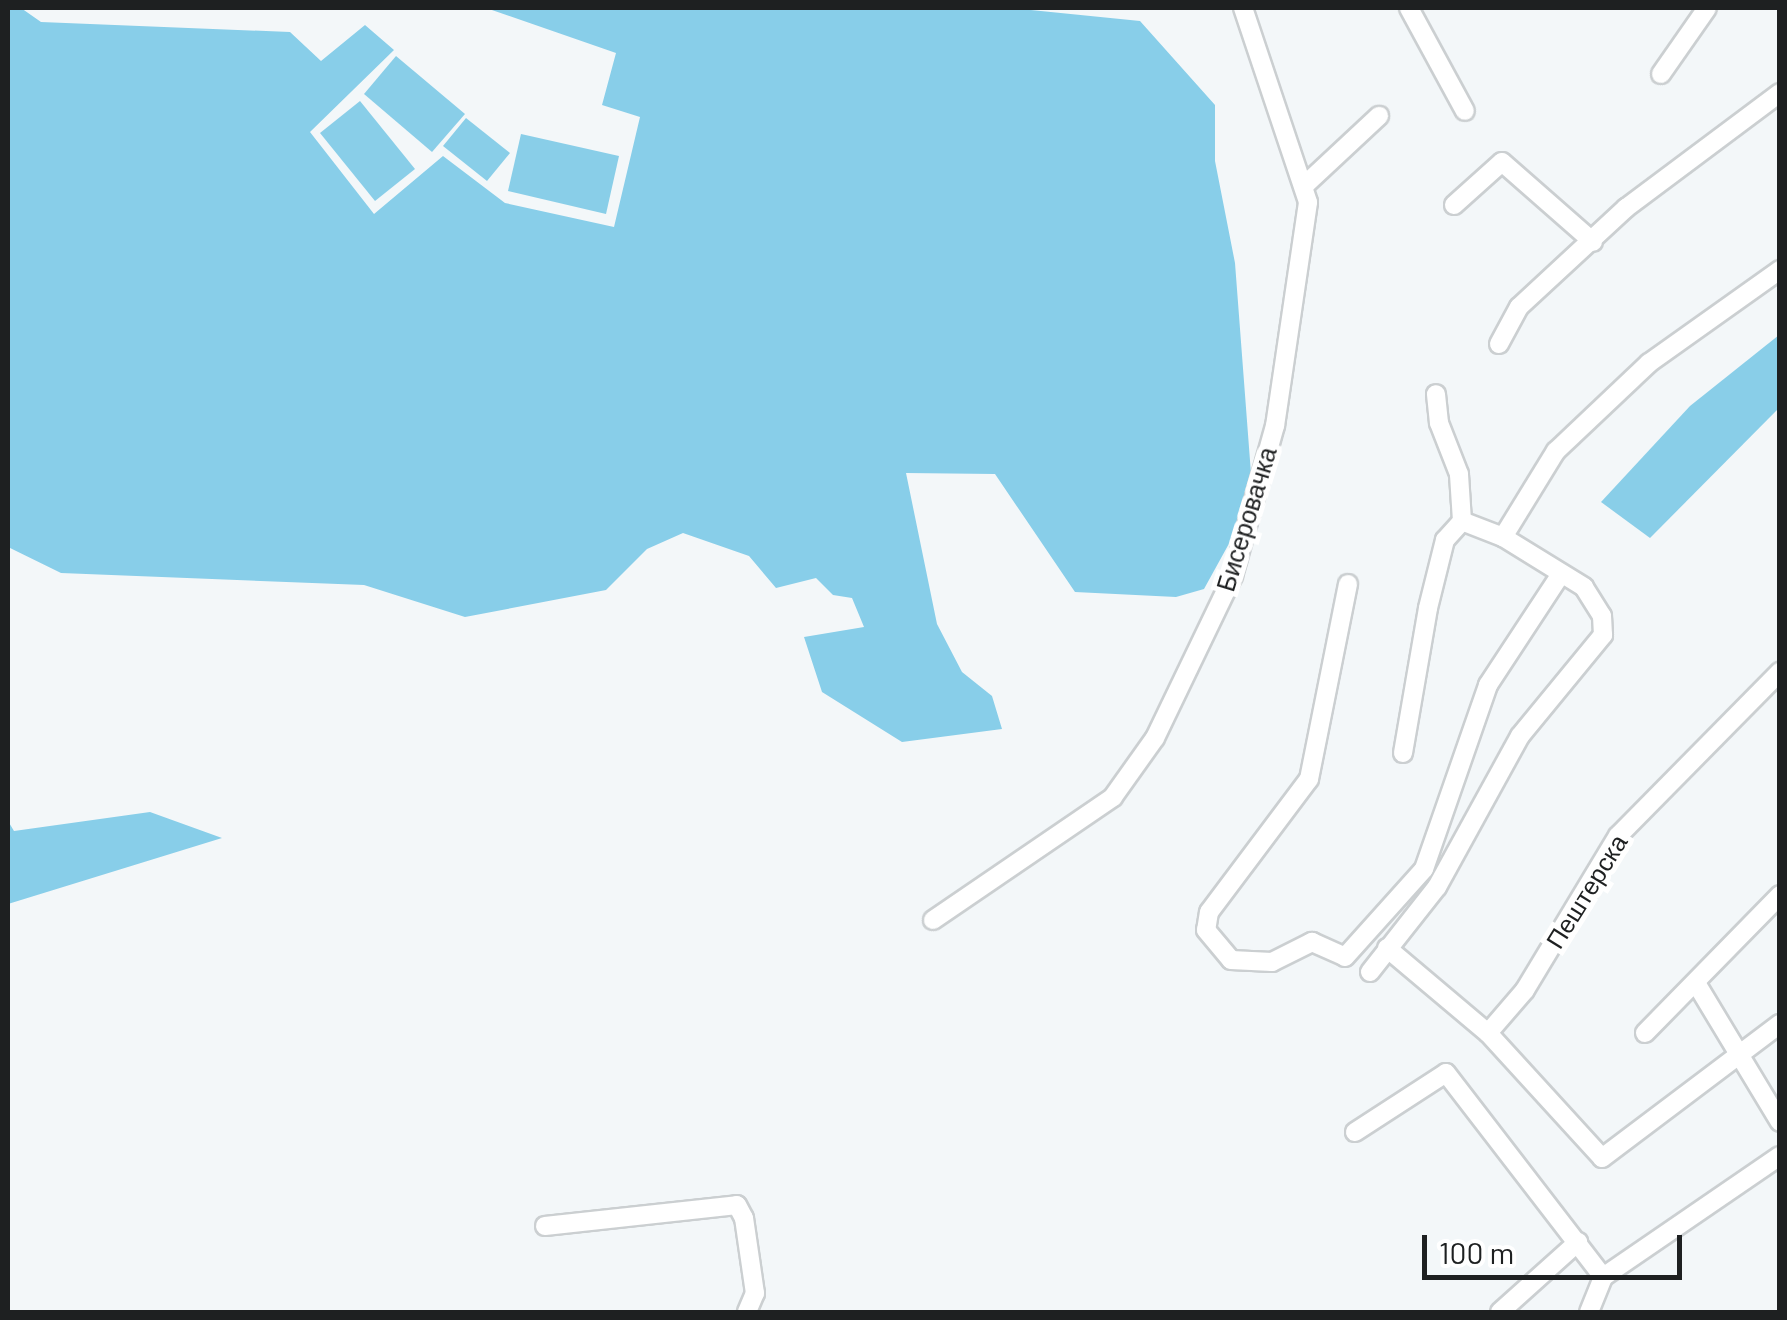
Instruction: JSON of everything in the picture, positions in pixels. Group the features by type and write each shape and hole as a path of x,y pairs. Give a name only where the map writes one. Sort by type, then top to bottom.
{"street":[{"name":"Бисеровачка","path":"933,920 1113,797 1155,738 1233,576 1275,426 1306,184 1243,8"},
{"path":"1408,8 1465,111"},
{"path":"1661,74 1707,8"},
{"path":"1499,344 1519,307 1626,208 1780,93"},
{"path":"1306,184 1380,116"},
{"path":"1454,205 1502,162 1592,242"},
{"path":"1504,537 1556,451 1650,363 1780,270"},
{"path":"1403,753 1432,591 1445,540 1462,520 1459,474 1439,423 1436,394"},
{"path":"1370,972 1437,887 1520,736 1603,635 1596,602 1504,537 1462,520"},
{"path":"1348,584 1309,779 1209,912 1206,930 1230,960 1272,962 1312,942 1345,957 1424,869 1488,685 1561,574"},
{"name":"Пештерска","path":"1488,1032 1525,990 1618,836 1780,672"},
{"path":"1645,1033 1780,895"},
{"path":"1388,948 1488,1032 1543,1087 1602,1158 1780,1024"},
{"path":"1696,983 1780,1122"},
{"path":"1355,1132 1446,1072 1603,1277"},
{"path":"1589,1312 1603,1277 1780,1156"},
{"path":"544,1226 737,1205 744,1218 754,1293 747,1312"},
{"path":"1500,1312 1578,1242"}],"shaded area":[{"path":"8,8 21,8 41,22 290,32 321,61 365,25 394,50 310,132 374,214 443,156 505,203 614,227 640,117 602,105 616,53 489,9 1011,8 1140,21 1215,105 1215,161 1235,263 1253,500 1204,589 1176,597 1075,592 995,474 906,473 937,624 962,672 992,696 1002,729 902,742 822,692 804,637 864,627 852,598 833,595 816,578 776,588 749,556 683,533 647,549 606,590 465,617 364,585 61,573 8,547"},
{"path":"396,56 465,114 432,152 364,94"},
{"path":"360,101 415,169 375,201 320,133"},
{"path":"466,118 510,153 487,181 443,146"},
{"path":"521,134 619,156 606,214 508,191"},
{"path":"1779,335 1779,408 1650,538 1601,502 1690,406"},
{"path":"150,812 222,838 8,904 8,821 14,831"}]}
